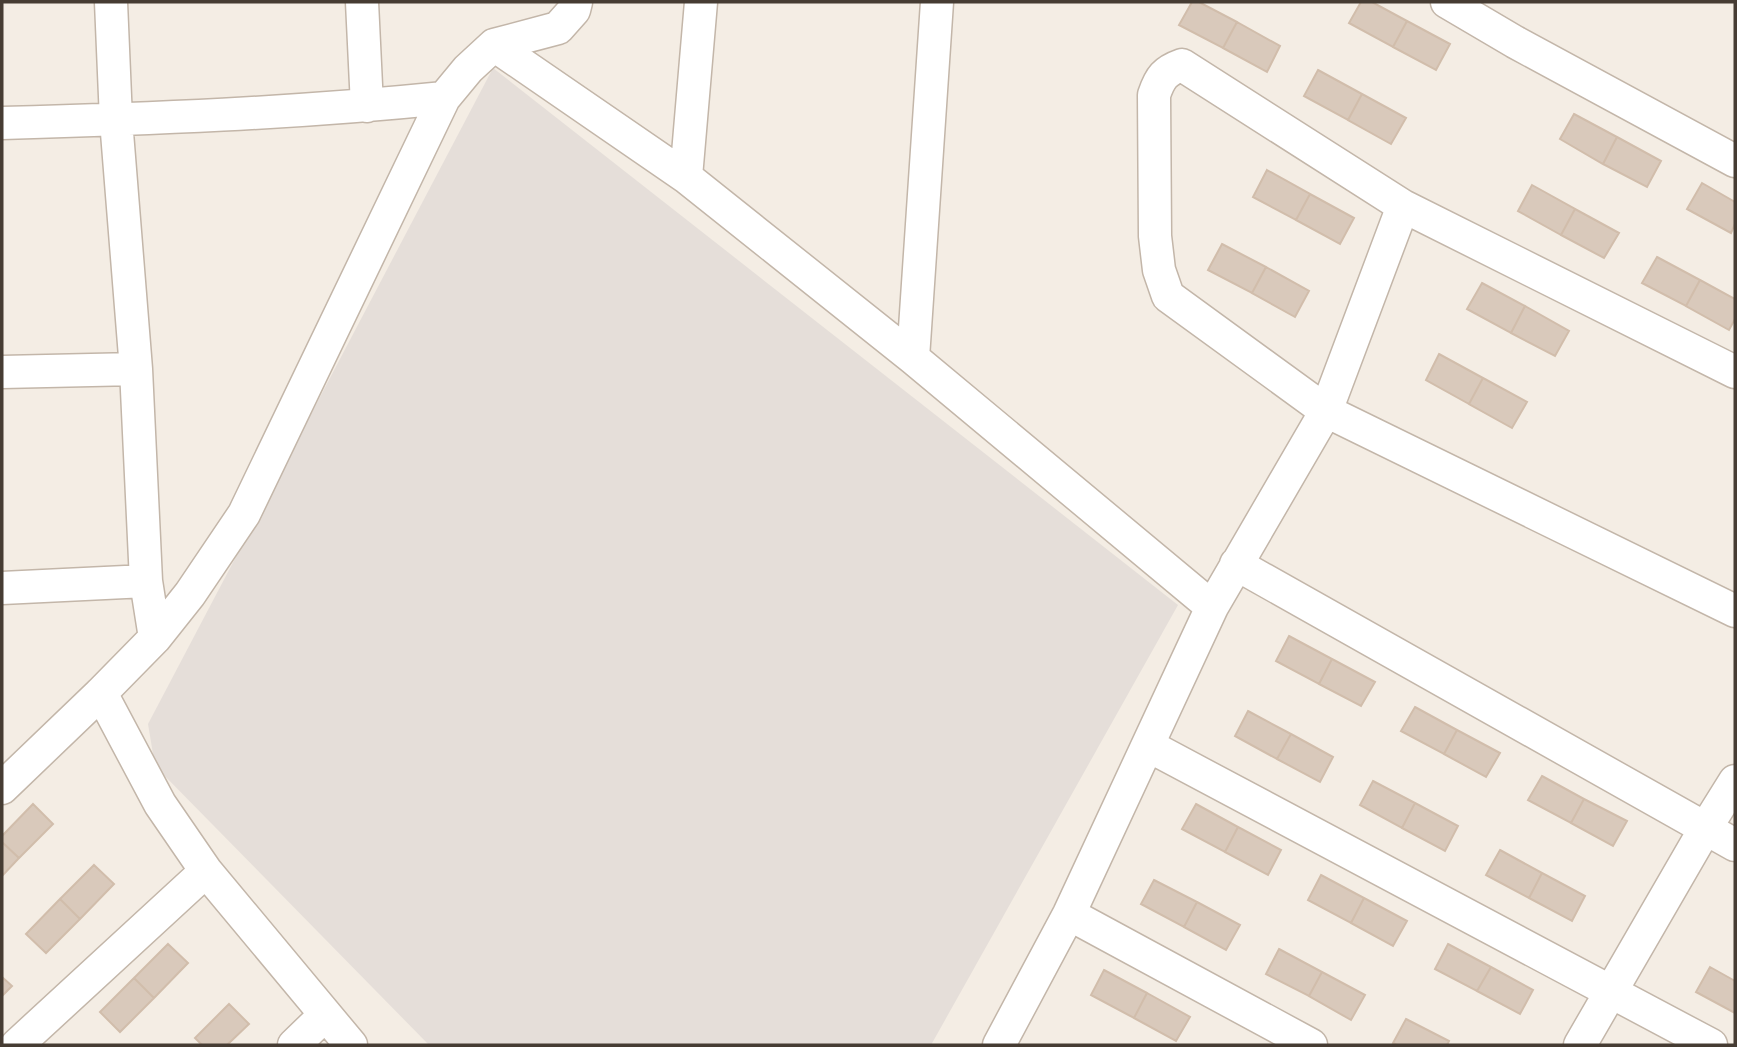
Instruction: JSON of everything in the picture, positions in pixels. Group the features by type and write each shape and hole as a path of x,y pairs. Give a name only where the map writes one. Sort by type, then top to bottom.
{"street":[{"path":"111,2 116,120 136,369 146,581 155,638"},
{"path":"362,2 367,106"},
{"path":"2,788 101,694 155,638 190,594 244,514 444,98 494,44 558,28 574,10 576,2"},
{"path":"686,177 701,2"},
{"path":"913,358 937,2"},
{"path":"1447,2 1515,42 1735,161"},
{"path":"494,44 686,177 913,358 1212,607"},
{"path":"1735,372 1403,206 1182,65 1167,70 1159,80 1154,94 1155,236 1159,270 1168,296 1326,411 1735,611"},
{"path":"2,123 116,120 367,106 444,98"},
{"path":"999,1045 1069,914 1212,607 1326,411 1403,206"},
{"path":"2,372 136,369"},
{"path":"1236,564 1735,845"},
{"path":"2,588 146,581"},
{"path":"101,694 160,804 206,871 324,1016 351,1045"},
{"path":"1149,746 1711,1045"},
{"path":"1580,1045 1735,781"},
{"path":"17,1045 206,871"},
{"path":"1069,914 1311,1045"},
{"path":"294,1045 324,1016"}],"shaded area":[{"path":"493,68 1178,605 931,1045 429,1045 155,766 148,724"}],"building":[{"path":"1192,2 1199,2 1237,22 1223,48 1179,25"},
{"path":"1361,2 1372,2 1407,21 1393,47 1349,23"},
{"path":"1407,21 1450,44 1436,70 1393,47"},
{"path":"1237,22 1280,46 1267,72 1223,48"},
{"path":"1318,70 1362,94 1348,120 1304,96"},
{"path":"1362,94 1406,118 1391,144 1348,120"},
{"path":"1574,114 1617,137 1603,164 1560,139"},
{"path":"1617,137 1661,161 1647,187 1603,164"},
{"path":"1267,170 1310,194 1296,220 1253,197"},
{"path":"1702,183 1735,202 1735,224 1731,233 1687,209"},
{"path":"1532,185 1575,209 1561,235 1518,211"},
{"path":"1310,194 1354,218 1340,244 1296,220"},
{"path":"1575,209 1619,233 1604,258 1561,235"},
{"path":"1222,244 1266,267 1252,293 1208,270"},
{"path":"1657,257 1700,280 1686,306 1642,283"},
{"path":"1266,267 1309,291 1295,317 1252,293"},
{"path":"1700,280 1735,299 1735,319 1729,330 1686,306"},
{"path":"1482,283 1525,306 1511,333 1467,309"},
{"path":"1525,306 1569,331 1555,356 1511,333"},
{"path":"1439,354 1483,378 1469,404 1426,380"},
{"path":"1483,378 1527,402 1512,428 1469,404"},
{"path":"1289,636 1332,659 1319,684 1276,661"},
{"path":"1332,659 1375,682 1361,706 1319,684"},
{"path":"1415,707 1457,730 1444,754 1401,731"},
{"path":"1248,711 1291,734 1277,759 1235,736"},
{"path":"1457,730 1500,753 1486,777 1444,754"},
{"path":"1291,734 1333,757 1320,782 1277,759"},
{"path":"1542,776 1584,799 1571,823 1528,800"},
{"path":"1373,781 1415,803 1402,828 1360,805"},
{"path":"1584,799 1627,821 1613,846 1571,823"},
{"path":"1415,803 1458,826 1445,851 1402,828"},
{"path":"33,804 53,824 19,858 2,842 2,836"},
{"path":"1196,804 1238,827 1225,852 1182,829"},
{"path":"1238,827 1281,850 1268,875 1225,852"},
{"path":"2,842 19,858 2,876"},
{"path":"1500,850 1542,873 1529,898 1486,875"},
{"path":"94,865 114,884 80,919 60,899"},
{"path":"1542,873 1585,896 1572,921 1529,898"},
{"path":"1321,875 1364,898 1351,923 1308,900"},
{"path":"1154,880 1197,902 1184,927 1141,904"},
{"path":"1364,898 1407,921 1393,946 1351,923"},
{"path":"60,899 80,919 46,953 26,934"},
{"path":"1197,902 1240,925 1226,950 1184,927"},
{"path":"168,944 188,963 154,998 134,978"},
{"path":"1448,944 1491,967 1477,991 1435,969"},
{"path":"1279,949 1322,972 1309,996 1266,974"},
{"path":"1491,967 1533,990 1520,1014 1477,991"},
{"path":"1710,967 1735,981 1735,1013 1696,992"},
{"path":"1104,970 1147,993 1134,1018 1091,995"},
{"path":"1322,972 1365,995 1351,1020 1309,996"},
{"path":"2,977 12,986 2,996"},
{"path":"134,978 154,998 120,1032 100,1012"},
{"path":"1147,993 1190,1017 1176,1041 1134,1018"},
{"path":"229,1004 249,1024 227,1045 202,1045 195,1038"},
{"path":"1406,1019 1449,1041 1447,1045 1393,1043"}]}
